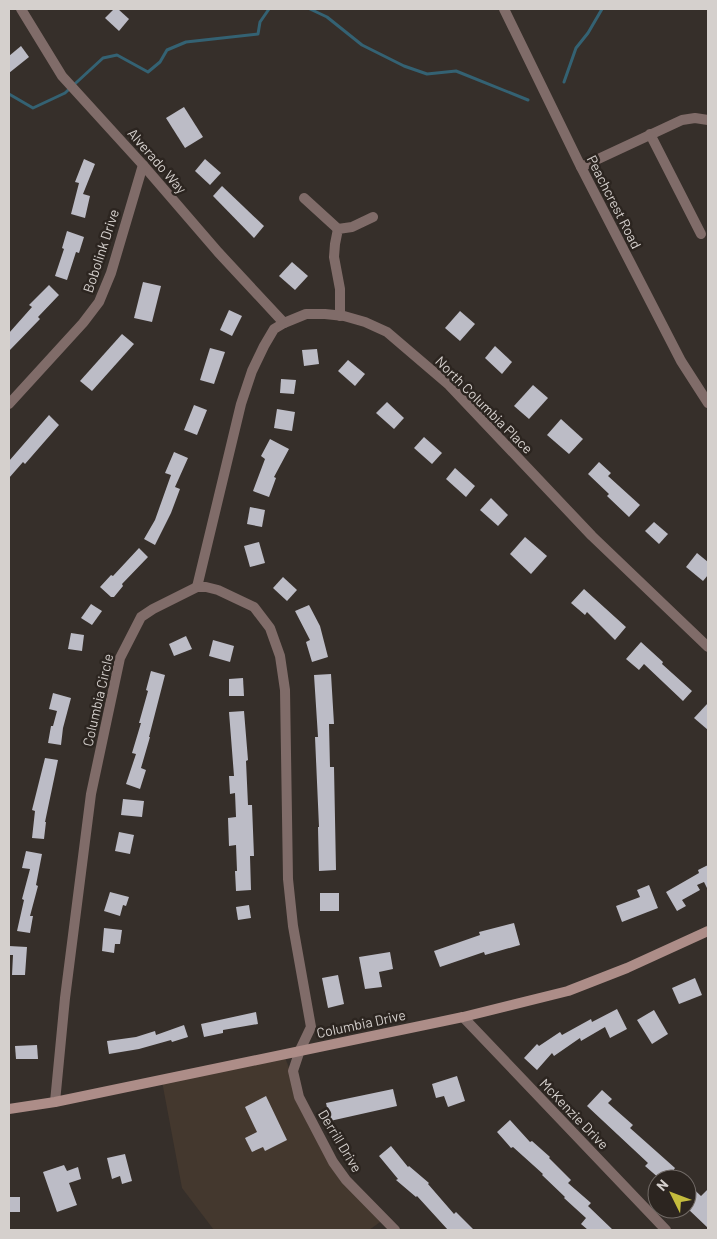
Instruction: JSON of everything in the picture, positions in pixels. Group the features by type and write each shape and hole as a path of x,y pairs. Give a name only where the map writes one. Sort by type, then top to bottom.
{"main road":[{"name":"Columbia Drive","path":"9,1109 56,1102 463,1017 568,990 627,968 708,931"}],"street":[{"name":"Alverado Way","path":"21,9 62,76 143,165 218,252 284,323"},
{"name":"Peachcrest Road","path":"504,9 581,167 681,361 708,403"},
{"path":"581,167 682,120 695,118 708,120"},
{"path":"650,134 701,234"},
{"name":"Bobolink Drive","path":"9,404 83,323 99,302 112,273 143,165"},
{"path":"304,198 338,229"},
{"path":"338,229 352,227 373,217"},
{"path":"338,229 334,257 340,289 340,316"},
{"name":"North Columbia Place","path":"197,587 241,404 252,371 264,346 274,329 306,314 340,316 365,322 387,332 449,385 592,536 708,647"},
{"path":"197,587 218,590 254,607 270,628 280,656 285,690 288,879 295,935 311,1027 300,1050"},
{"name":"Columbia Circle","path":"56,1102 65,998 91,794 120,658 141,617 197,587"},
{"name":"McKenzie Drive","path":"463,1017 666,1230"},
{"name":"Derrill Drive","path":"300,1050 293,1071 299,1097 333,1162 346,1180 395,1230"}],"shaded area":[{"path":"284,1055 318,1142 383,1220 369,1230 214,1230 182,1188 161,1076"}],"building":[{"path":"114,9 118,9 129,19 119,31 105,18"},
{"path":"21,46 29,57 9,73 9,56"},
{"path":"184,107 203,137 185,148 166,118"},
{"path":"84,159 95,164 83,194 90,196 85,218 71,214 79,183 75,182"},
{"path":"205,159 221,173 210,185 195,171"},
{"path":"222,186 264,226 254,238 213,196"},
{"path":"67,231 84,237 79,253 76,252 67,280 55,276 64,249 62,248"},
{"path":"292,262 308,276 295,290 279,276"},
{"path":"143,282 161,286 152,322 134,318"},
{"path":"49,285 59,295 38,317 40,319 9,351 9,333 32,307 29,305"},
{"path":"229,310 242,316 232,336 220,330"},
{"path":"460,311 475,324 460,341 445,328"},
{"path":"122,334 134,344 92,391 80,381"},
{"path":"495,346 512,362 502,374 485,358"},
{"path":"210,348 225,352 214,384 200,380"},
{"path":"317,349 319,364 304,366 302,350"},
{"path":"348,360 365,374 355,386 338,371"},
{"path":"281,379 296,380 294,394 280,393"},
{"path":"533,385 548,398 529,419 514,406"},
{"path":"387,402 404,418 394,429 376,413"},
{"path":"194,405 207,410 197,435 184,430"},
{"path":"277,409 295,412 292,431 274,428"},
{"path":"49,415 59,425 25,464 23,462 9,478 9,461"},
{"path":"561,419 583,439 569,454 547,435"},
{"path":"424,437 442,453 432,464 414,448"},
{"path":"270,439 289,449 274,477 276,478 269,497 253,491 265,459 261,456"},
{"path":"174,452 188,458 175,487 180,489 171,513 155,545 144,539 155,520 171,475 165,473"},
{"path":"599,462 611,473 608,476 640,505 629,517 588,474"},
{"path":"455,468 475,486 466,497 446,479"},
{"path":"491,498 508,515 498,526 480,510"},
{"path":"250,507 265,510 262,527 247,524"},
{"path":"654,522 668,534 659,544 645,531"},
{"path":"525,537 547,556 531,574 510,554"},
{"path":"259,542 265,563 250,567 244,546"},
{"path":"139,548 148,557 122,584 123,586 114,597 111,597 100,587"},
{"path":"697,553 708,562 708,575 703,581 686,567"},
{"path":"283,577 297,590 287,601 273,588"},
{"path":"584,589 626,627 615,640 587,612 585,615 571,603"},
{"path":"91,604 102,611 92,625 81,618"},
{"path":"309,605 320,626 328,657 312,662 306,642 310,640 295,611"},
{"path":"71,633 84,635 82,651 68,649"},
{"path":"186,636 192,649 174,656 169,644"},
{"path":"213,640 234,646 230,662 209,656"},
{"path":"641,642 692,691 683,701 644,664 639,670 626,659"},
{"path":"151,671 165,675 141,768 146,770 140,789 126,784 136,754 132,753 141,723 139,723 148,691 146,690"},
{"path":"331,674 334,724 329,724 330,767 334,767 336,870 319,871 315,737 318,737 314,675"},
{"path":"243,678 244,696 229,696 229,679"},
{"path":"53,693 71,698 63,728 61,745 48,743 51,726 53,726 57,711 49,709"},
{"path":"708,703 708,730 694,718"},
{"path":"244,711 248,760 246,761 248,805 252,805 254,856 250,856 251,890 236,891 236,845 229,846 228,818 236,817 235,793 230,794 229,776 234,776 229,712"},
{"path":"45,758 58,760 45,822 44,839 32,838 35,811 32,810"},
{"path":"123,799 144,801 142,817 121,815"},
{"path":"119,832 134,835 130,854 115,851"},
{"path":"26,851 42,854 36,885 38,886 30,916 33,916 30,933 17,931 24,900 22,899 30,869 22,868"},
{"path":"708,865 708,890 704,882 697,885 700,890 682,900 686,906 677,911 666,892 699,873 698,870"},
{"path":"649,885 658,908 622,922 616,906 640,897 637,890"},
{"path":"110,892 129,897 126,906 123,905 120,916 104,911"},
{"path":"320,893 339,893 339,911 320,911"},
{"path":"249,905 251,918 238,920 236,907"},
{"path":"514,923 520,945 485,955 484,952 440,967 434,951 480,935 479,932"},
{"path":"104,928 122,930 120,944 115,944 114,953 102,951"},
{"path":"9,946 27,947 25,975 12,975 13,955 9,955"},
{"path":"390,952 393,969 379,972 382,987 365,989 359,957"},
{"path":"338,975 344,1004 328,1008 322,978"},
{"path":"695,978 702,995 679,1004 672,988"},
{"path":"617,1009 627,1029 610,1038 605,1027 581,1041 580,1038 554,1056 552,1053 537,1070 524,1058 537,1044 539,1046 560,1032 562,1035 591,1019 592,1022"},
{"path":"654,1010 668,1034 652,1044 637,1020"},
{"path":"256,1012 258,1024 223,1030 223,1033 204,1037 201,1024"},
{"path":"184,1025 188,1037 172,1042 171,1040 139,1049 109,1054 107,1041 136,1037 155,1031 156,1035"},
{"path":"37,1045 38,1059 16,1059 15,1046"},
{"path":"457,1076 465,1101 448,1107 444,1096 436,1098 432,1084"},
{"path":"393,1089 397,1106 330,1121 326,1103"},
{"path":"602,1090 612,1099 608,1103 633,1125 630,1128 674,1169 648,1169 645,1166 648,1163 587,1106"},
{"path":"266,1096 287,1140 265,1151 263,1147 252,1152 245,1138 257,1132 245,1107"},
{"path":"510,1120 530,1142 532,1141 550,1157 571,1180 568,1183 591,1203 588,1206 613,1230 588,1230 581,1224 586,1218 564,1198 543,1174 513,1147 511,1148 497,1132"},
{"path":"391,1146 408,1167 429,1183 454,1214 456,1212 474,1230 448,1230 417,1196 396,1180 398,1179 379,1156"},
{"path":"125,1154 132,1181 122,1184 120,1176 112,1179 107,1158"},
{"path":"64,1165 67,1171 78,1167 81,1179 69,1183 77,1205 57,1212 43,1172"},
{"path":"708,1189 708,1228 697,1218 697,1192 701,1196"},
{"path":"9,1197 20,1197 20,1212 9,1212"}],"waterway":[{"path":"9,94 33,108 65,93 103,58 117,55 148,72 160,62 167,50 186,42 258,34 260,22 269,9"},
{"path":"310,9 327,17 362,45 404,66 427,74 456,71 528,100"},
{"path":"564,82 576,48 588,33 602,9"}]}
